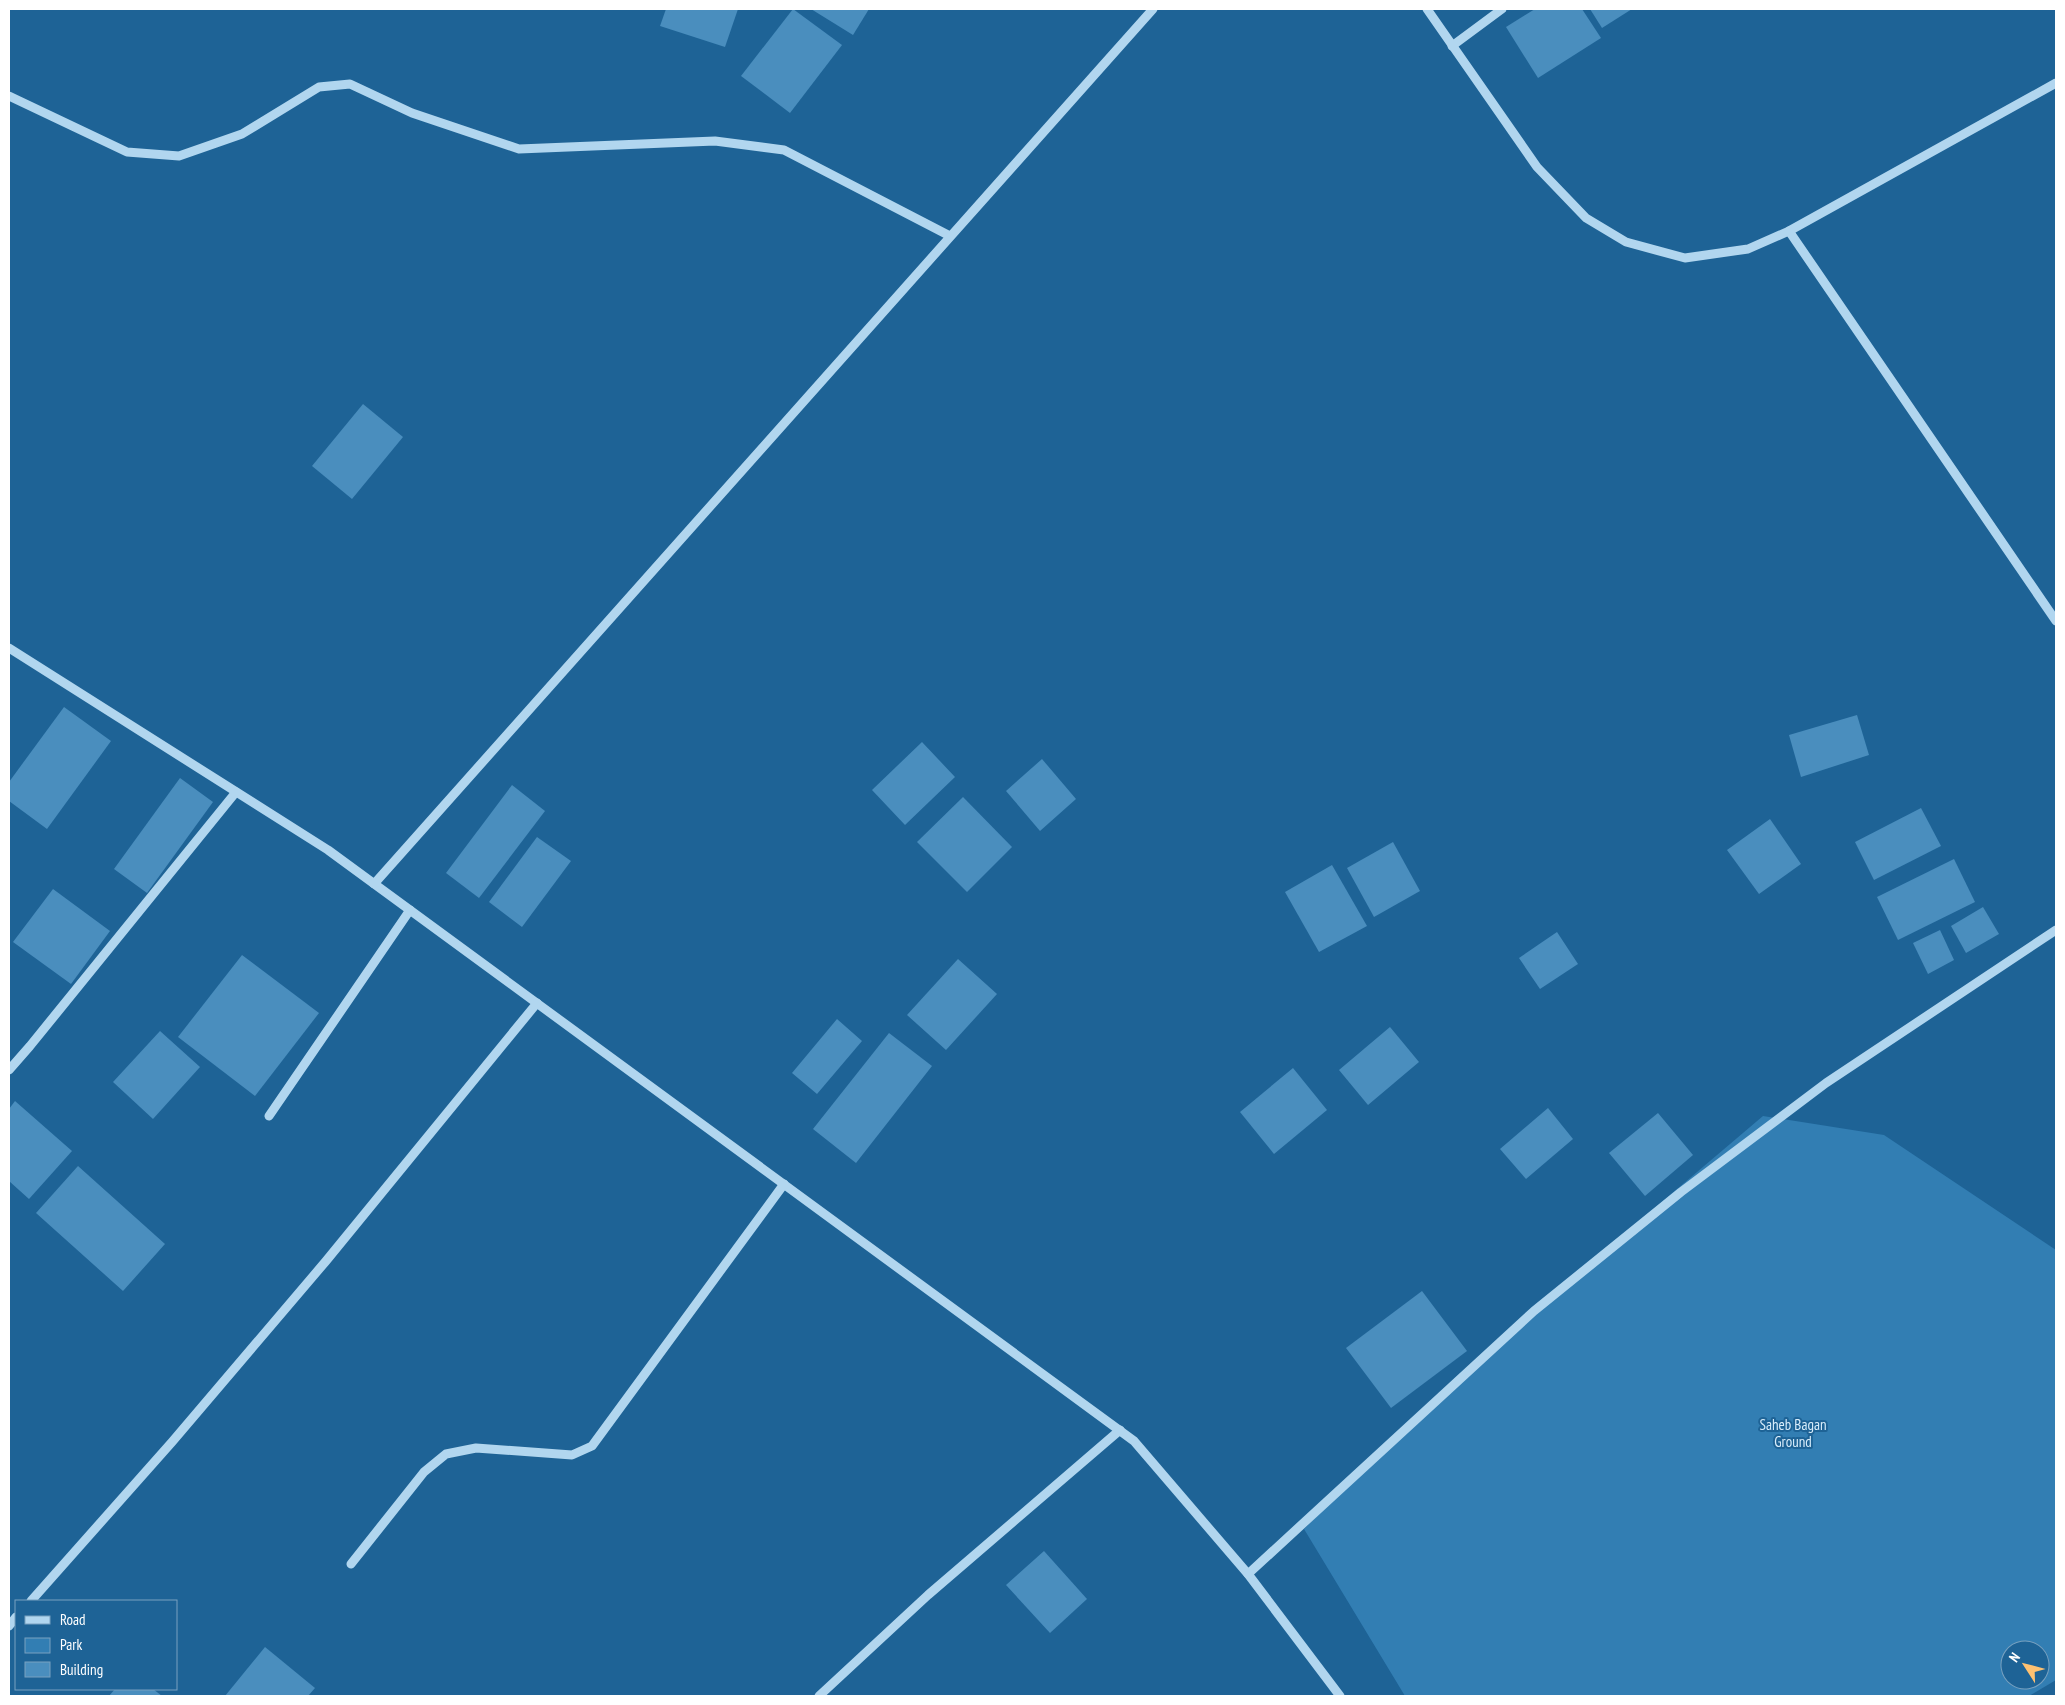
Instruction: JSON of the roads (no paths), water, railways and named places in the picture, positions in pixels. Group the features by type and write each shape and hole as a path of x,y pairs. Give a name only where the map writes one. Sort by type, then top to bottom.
{"street":[{"path":"374,884 1153,9"},
{"path":"1427,9 1537,167 1586,218 1626,242 1685,258 1748,249 1790,231 2056,83"},
{"path":"1452,46 1502,9"},
{"path":"9,96 126,152 179,156 242,134 319,87 350,84 412,113 519,149 715,141 784,150 950,236"},
{"path":"1790,231 2056,621"},
{"path":"9,648 328,850 1134,1441 1248,1574 1340,1696"},
{"path":"9,1070 236,792"},
{"path":"269,1116 410,910"},
{"path":"1248,1574 1534,1311 1681,1192 1826,1083 2056,930"},
{"path":"31,1600 172,1442 326,1261 537,1003"},
{"path":"351,1564 424,1472 446,1454 476,1448 572,1455 592,1446 784,1184"},
{"path":"819,1696 928,1595 1120,1430"}],"park label":[{"name":"Saheb Bagan Ground","path":"1793,1434"}]}
